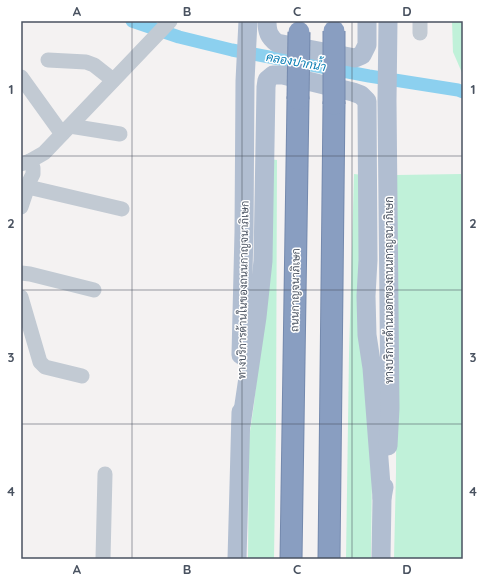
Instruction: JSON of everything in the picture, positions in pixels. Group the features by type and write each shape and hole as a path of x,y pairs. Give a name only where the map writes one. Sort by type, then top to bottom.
{"highway":[{"path":"329,559 335,26"},
{"name":"ถนนกาญจนาภิเษก","path":"291,559 299,27"}],"main road":[{"path":"267,21 269,34 277,43 355,58 362,55 367,45 368,21"},
{"name":"ทางบริการด้านนอกของถนนกาญจนาภิเษก","path":"381,559 382,498 387,465 390,415 387,101 388,21"},
{"name":"ทางบริการด้านในของถนนกาญจนาภิเษก","path":"237,559 241,425 245,81 248,23"},
{"path":"241,425 257,317 263,261 266,87 267,80 273,75 283,75 353,92 361,95 367,101 367,335 372,368 382,498"},
{"path":"367,335 370,344 375,346 382,345 390,333"}],"street":[{"path":"21,207 33,174 33,168 25,162 44,152 170,21"},
{"path":"48,60 86,62 94,64 113,80"},
{"path":"25,73 66,130"},
{"path":"66,130 120,134"},
{"path":"28,187 122,209"},
{"path":"21,273 94,290"},
{"path":"21,297 40,362 45,367 82,376"},
{"path":"103,559 105,474"}],"green space":[{"path":"452,21 463,21 463,75 453,52"},
{"path":"268,159 277,160 274,559 248,559 249,438 261,335"},
{"path":"354,174 363,175 372,470 371,559 346,559 349,355"},
{"path":"461,174 463,233 463,559 394,559 396,472 397,175"}],"waterway":[{"name":"คลองปากน้ำ","path":"132,21 179,37 232,50 463,92"}]}
